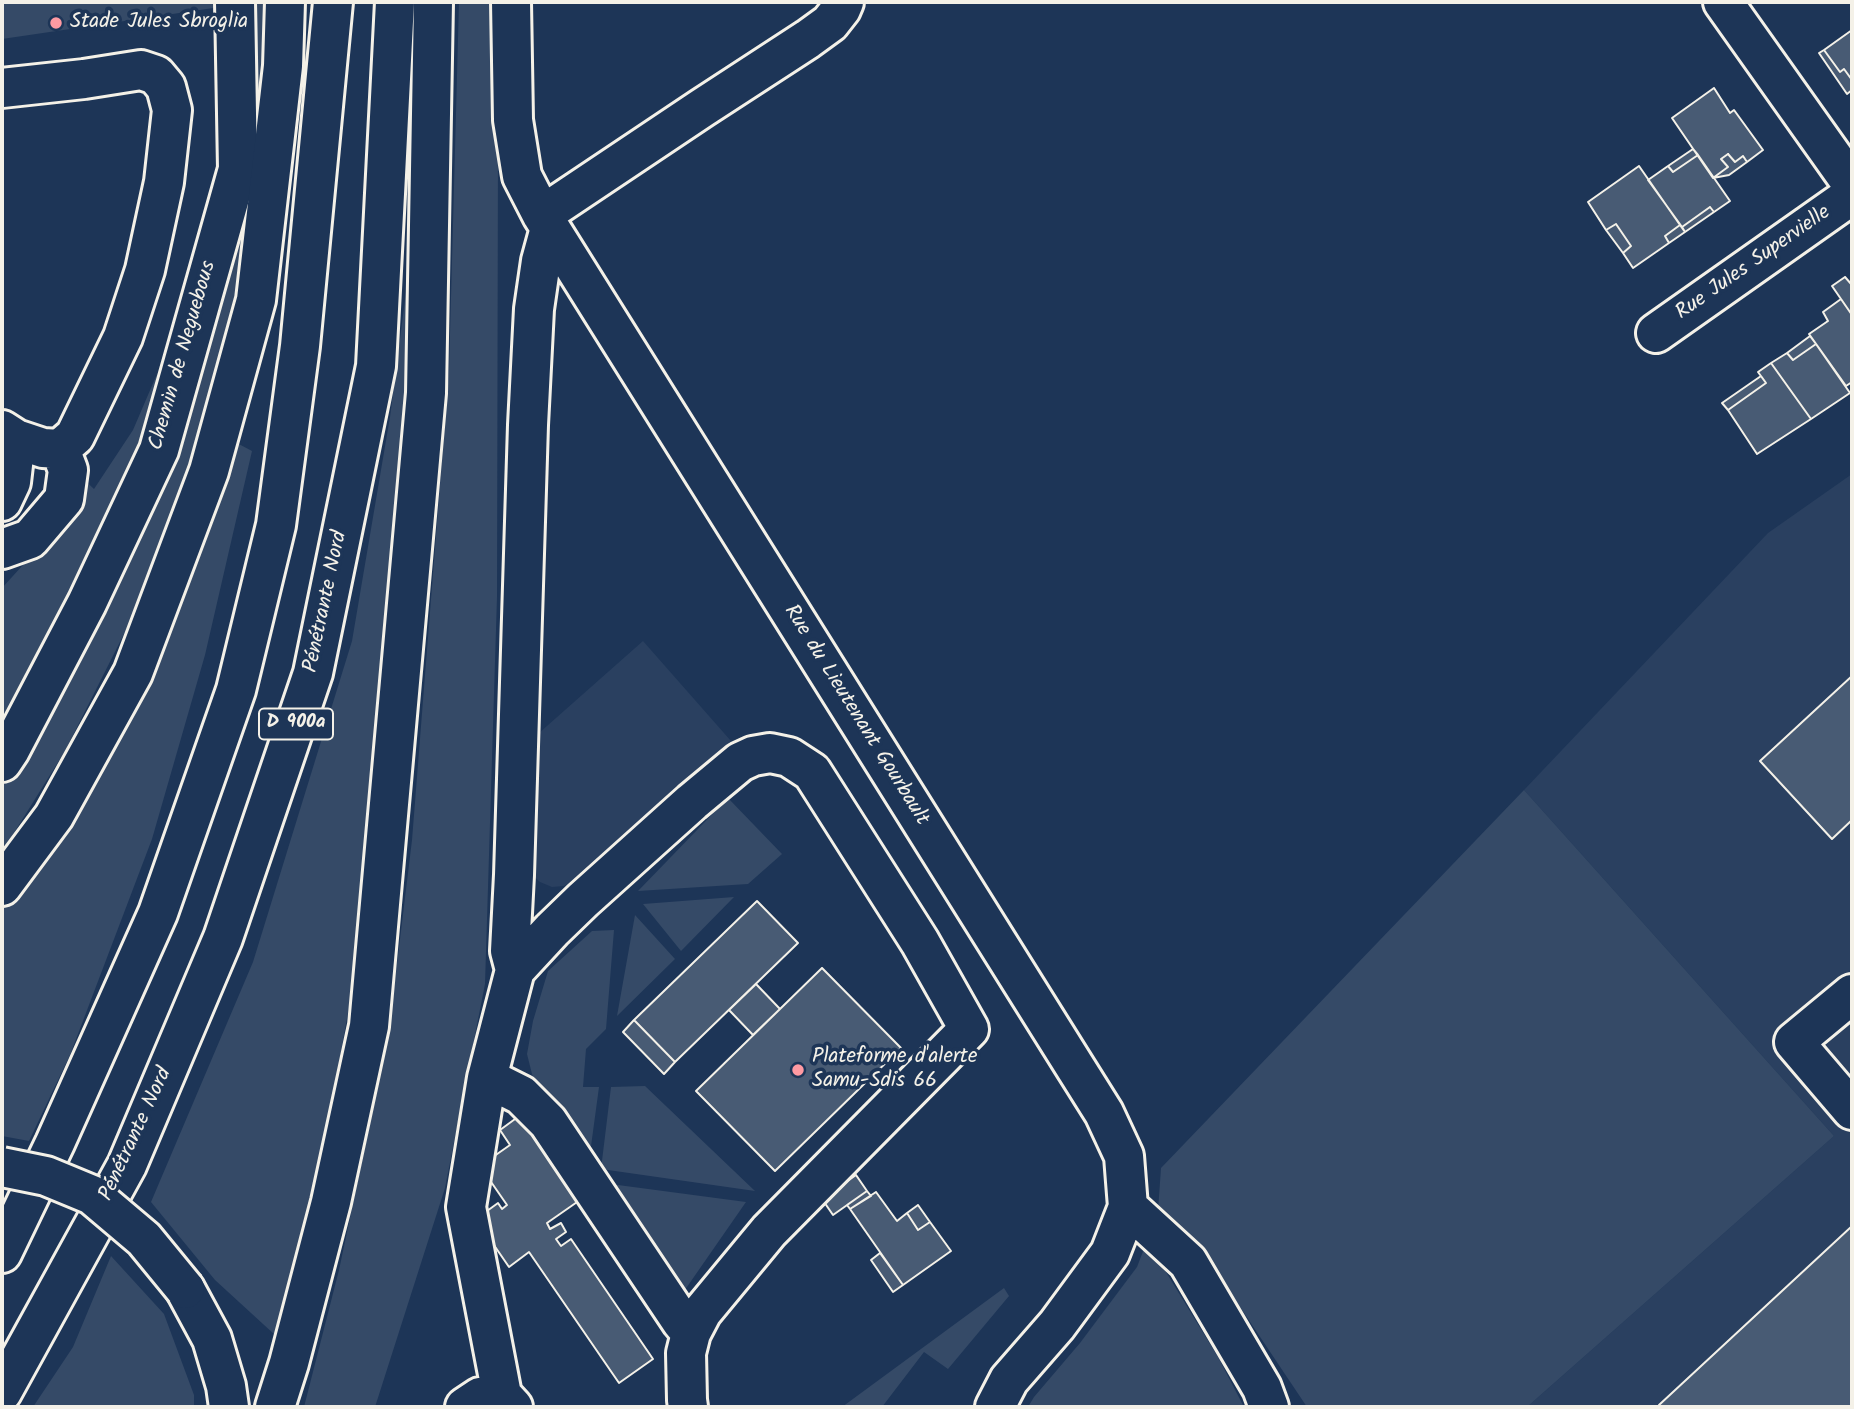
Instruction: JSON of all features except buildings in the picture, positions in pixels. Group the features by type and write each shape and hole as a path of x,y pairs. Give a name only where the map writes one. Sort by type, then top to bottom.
{"main road":[{"name":"Chemin de Neguebous","path":"2,762 87,603 159,450 238,169 235,2"},
{"path":"2,886 54,816 133,673 209,471 256,300 283,66 285,2"},
{"name":"D 900a","path":"2,1253 55,1143 158,913 236,690 275,525 300,346 333,2"},
{"name":"Pénétrante Nord","path":"2,1392 127,1165 223,938 313,673 376,366 395,2"},
{"path":"275,1407 331,1202 369,1026 426,393 433,2"},
{"name":"Rue du Lieutenant Gourbault","path":"511,2 513,120 522,176 546,222 1104,1113 1124,1156 1128,1207 1110,1253 1057,1325 1009,1380 995,1407"},
{"path":"515,970 510,951 527,438 534,309 546,222 702,108 830,23 844,2"},
{"path":"1723,2 1852,184"},
{"path":"2,88 141,70 156,75 166,87 172,110 164,182 145,270 123,337 75,436 60,449 43,449 9,435 11,482 2,501"},
{"name":"Rue Jules Supervielle","path":"1656,333 1852,195"},
{"path":"2,549 30,539 64,499 68,470 60,449"},
{"path":"465,1407 480,1396 508,1401 466,1207 487,1078 515,970 583,900 692,802 740,762 770,752 789,757 812,772 920,942 969,1028 769,1231 702,1312 691,1333 686,1353 688,1407"},
{"path":"514,875 529,892 547,901 583,900"},
{"path":"1849,1003 1794,1042 1852,1110"},
{"path":"487,1078 521,1096 548,1122 691,1333"},
{"path":"2,1167 46,1176 92,1195 144,1239 178,1294 212,1339 226,1385 229,1407"},
{"path":"2,1185 83,1213 132,1252 178,1294 207,1394 208,1407"},
{"path":"1128,1207 1188,1262 1262,1388 1269,1407"}],"shaded area":[{"name":"Stade Jules Sbroglia","path":"2,2 226,2 227,6 2,39"},
{"path":"251,2 269,2 255,173 234,307 207,413 175,509 130,622 65,751 2,852 2,786 24,759 174,455"},
{"path":"459,2 491,2 493,105 498,144 497,597 485,984 445,1188 375,1407 304,1407 339,1270 388,1038 412,840 449,371"},
{"path":"418,198 395,595 354,979 317,1186 275,1335 215,1280 151,1202 253,962 352,641 390,417"},
{"path":"157,374 146,445 2,738 2,588 32,555 78,474 94,489 133,430"},
{"path":"235,442 252,451 205,655 152,839 70,1055 29,1141 2,1136 2,908 102,772 194,566"},
{"path":"1852,474 1852,1407 1527,1407 1834,1136 1524,790 1768,533"},
{"path":"643,641 731,741 579,879 564,886 552,887 540,882 529,872 530,741"},
{"path":"1524,790 1834,1136 1527,1407 1307,1407 1234,1298 1158,1211 1161,1168"},
{"path":"728,798 782,854 748,884 638,891"},
{"path":"734,897 681,951 643,904"},
{"path":"635,915 675,959 617,1016"},
{"path":"614,930 606,1029 586,1049 583,1087 599,1087 589,1161 533,1078 527,1054 533,1021 548,971 592,931"},
{"path":"645,1086 755,1191 601,1169 611,1087"},
{"path":"603,1183 746,1202 680,1297"},
{"path":"1147,1241 1218,1357 1244,1407 1028,1407 1137,1267"},
{"path":"111,1256 164,1314 194,1395 194,1407 33,1407 73,1347"},
{"path":"1004,1288 1009,1296 948,1369 924,1352 882,1407 842,1407"}],"place":[{"name":"Stade Jules Sbroglia","path":"56,23"},
{"name":"Plateforme d'alerte Samu-Sdis 66","path":"798,1070"}]}
